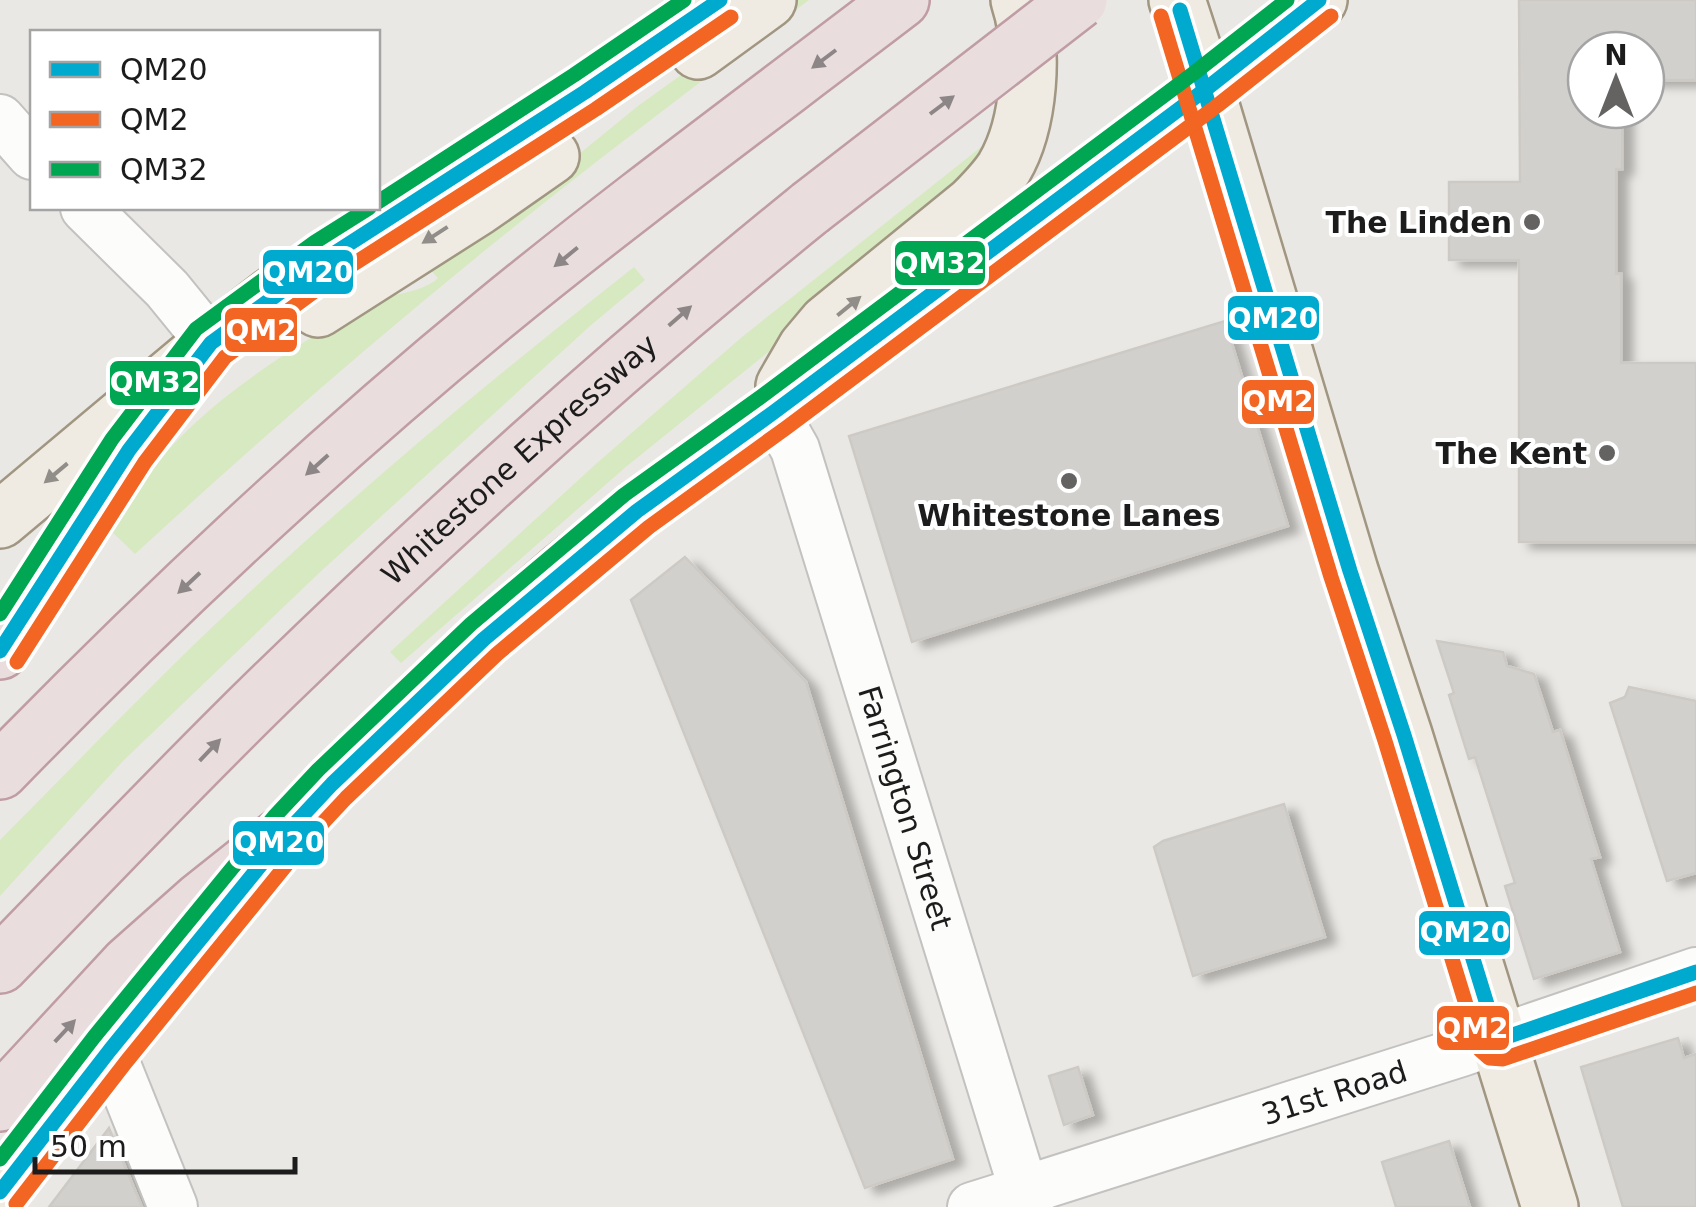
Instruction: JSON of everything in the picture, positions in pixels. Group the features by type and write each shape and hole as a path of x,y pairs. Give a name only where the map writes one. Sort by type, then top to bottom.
{"highway":[{"path":"0,770 152,618 346,440 596,233 901,0"},
{"name":"Whitestone Expressway","path":"0,965 288,673 608,378 810,208 1079,0"},
{"path":"0,652 130,450 211,343"},
{"path":"0,984 142,819"},
{"path":"0,1103 130,964 200,901 289,830"}],"main road":[{"path":"0,520 268,299 720,0"},
{"path":"211,343 281,328 319,308 493,196 768,0"},
{"path":"774,412 795,364 816,334 972,204 1006,165 1019,130 1027,79 1026,30 1019,0"},
{"path":"1177,0 1350,571 1550,1207"},
{"path":"0,1192 289,830 375,742 521,606 637,511 1206,89 1319,0"}],"street":[{"path":"0,119 30,153"},
{"path":"87,210 167,290 211,343"},
{"name":"Farrington Street","path":"774,412 795,449 1026,1199"},
{"name":"31st Road","path":"972,1207 1026,1199 1696,972"},
{"path":"110,1050 173,1207"}],"green space":[{"path":"785,0 809,0 465,266 135,554 106,526 169,449 233,391 365,304 432,283 438,278 425,264"},
{"path":"1010,124 949,206 627,466 401,663 390,652 742,337"},
{"path":"634,267 645,280 318,574 123,761 0,896 0,840 147,691 383,473"}],"building":[{"path":"1519,0 1696,0 1696,80 1666,80 1666,30 1566,30 1566,130 1622,130 1622,169 1616,169 1621,363 1696,363 1696,542 1519,542 1519,260 1449,260 1449,182 1520,182"},
{"name":"Whitestone Lanes","path":"1225,321 1288,526 912,642 849,436"},
{"path":"685,557 806,682 953,1159 865,1188 631,600"},
{"path":"1437,641 1503,652 1507,666 1534,674 1553,732 1560,730 1600,857 1591,859 1620,952 1534,979 1505,886 1515,883 1475,757 1469,759"},
{"path":"1629,687 1696,701 1696,873 1667,881 1610,703 1625,697"},
{"path":"1284,804 1325,937 1193,976 1154,847"},
{"path":"1678,1038 1684,1058 1696,1054 1696,1207 1623,1207 1581,1067"},
{"path":"1078,1067 1093,1115 1064,1125 1049,1076"},
{"path":"109,1128 142,1207 49,1207"},
{"path":"1449,1141 1470,1207 1396,1207 1382,1162"}],"transit line":[{"name":"QM32","path":"380,201 684,0"},
{"name":"QM20","path":"0,651 129,450 211,343 327,258 720,0"},
{"name":"QM32","path":"0,1159 274,817 471,624 624,495 762,396 1287,0"},
{"name":"QM20","path":"0,1192 289,830 484,639 637,511 1206,89 1319,0"},
{"name":"QM20","path":"1180,10 1350,571 1498,1040 1696,972"},
{"name":"QM2","path":"1161,16 1480,1050 1489,1058 1503,1059 1696,993"},
{"name":"QM2","path":"16,1204 304,843 497,654 649,527 1218,105 1331,16"},
{"name":"QM2","path":"17,662 145,462 225,357 338,274 596,109 731,17"},
{"name":"QM32","path":"0,614 112,439 196,329 366,210"}],"place":[{"name":"The Linden","path":"1532,222"},
{"name":"The Kent","path":"1607,453"},
{"name":"Whitestone Lanes","path":"1069,481"}]}
